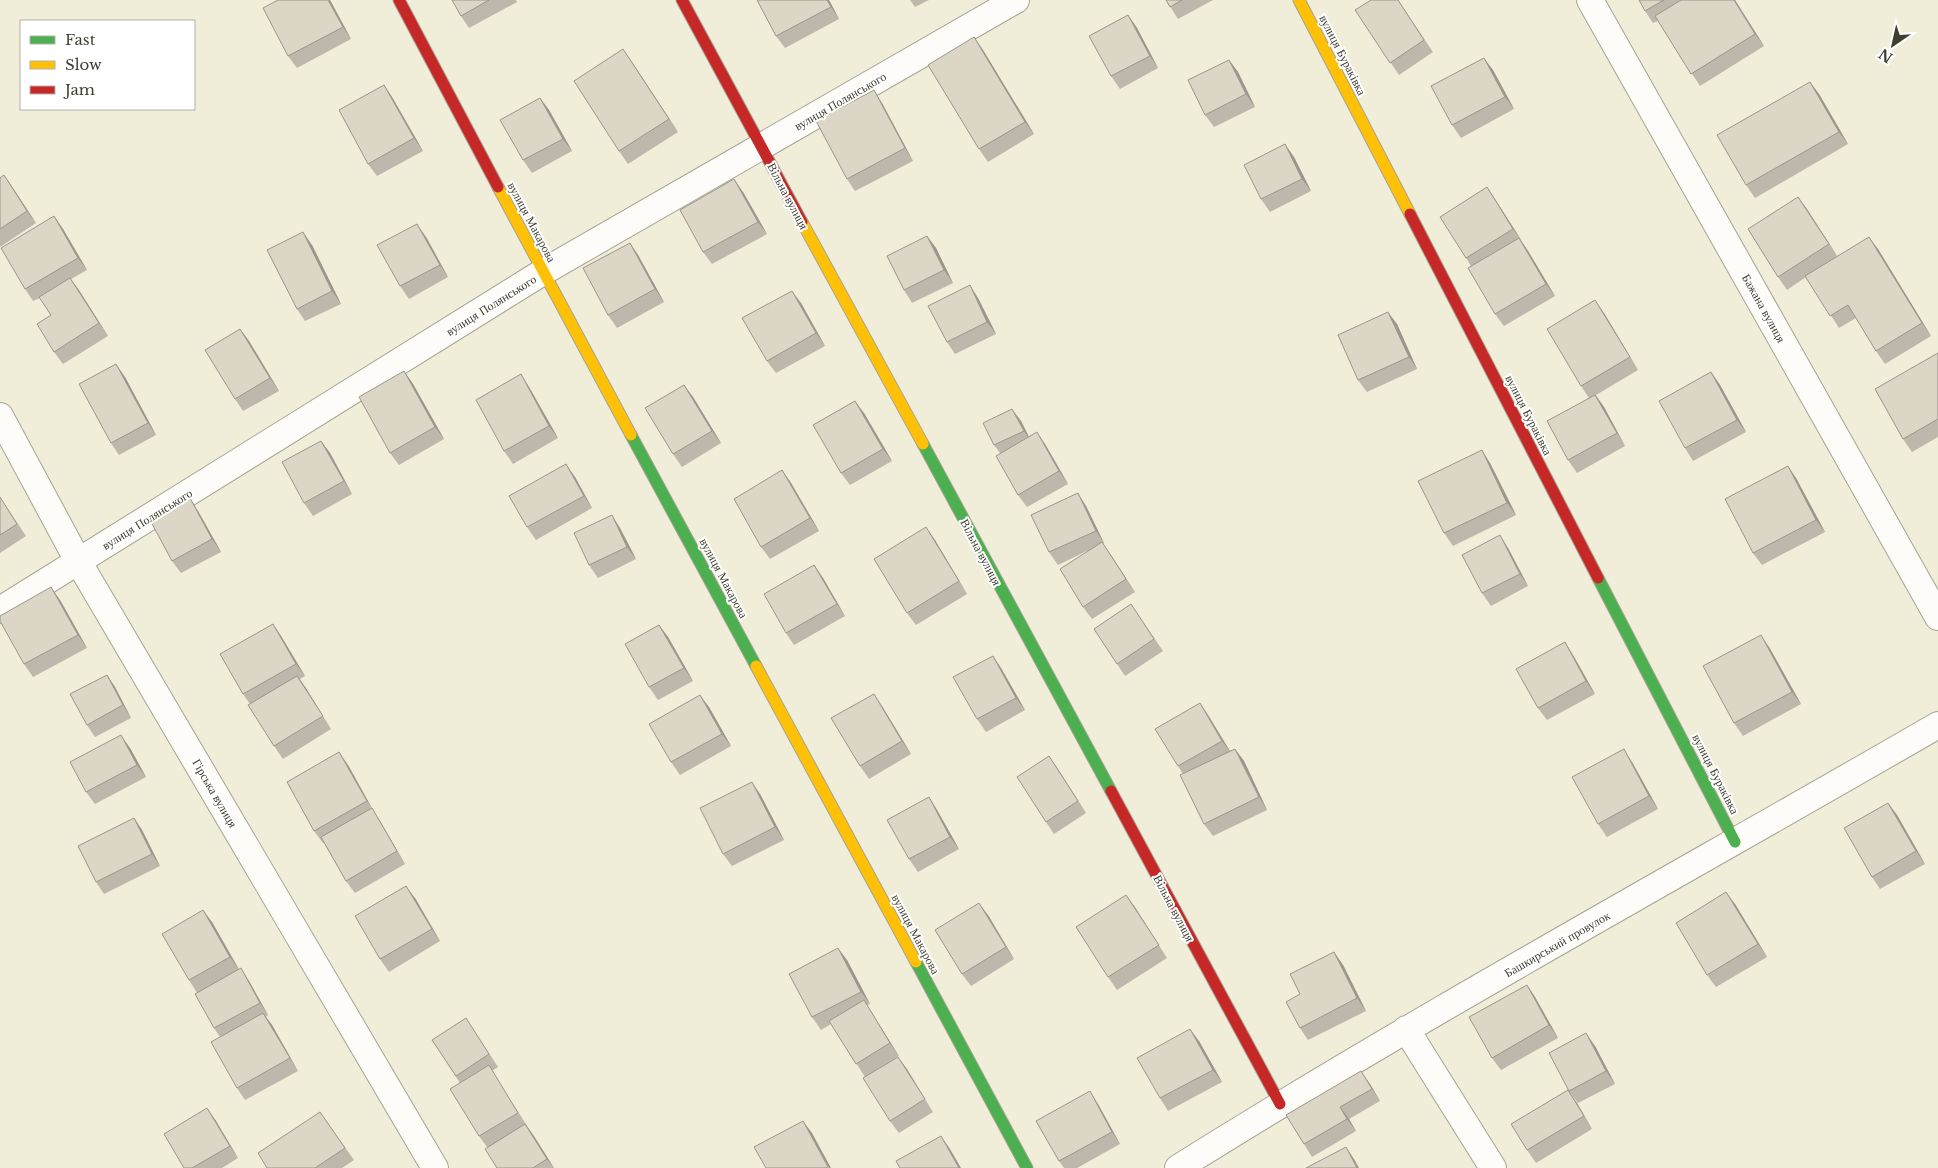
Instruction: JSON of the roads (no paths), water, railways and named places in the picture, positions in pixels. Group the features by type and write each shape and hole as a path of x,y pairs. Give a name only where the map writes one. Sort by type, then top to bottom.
{"street":[{"name":"вулиця Макарова","path":"399,0 543,272 1027,1168"},
{"name":"Вільна вулиця","path":"682,0 1280,1104"},
{"name":"вулиця Полянського","path":"0,610 543,272 1016,0"},
{"name":"вулиця Бураківка","path":"1299,0 1735,842"},
{"name":"Бажана вулиця","path":"1590,0 1938,617"},
{"name":"Гірська вулиця","path":"0,416 78,561 435,1168"},
{"name":"Башкирський провулок","path":"1178,1168 1280,1104 1406,1029 1938,725"},
{"path":"1406,1029 1493,1168"}]}
